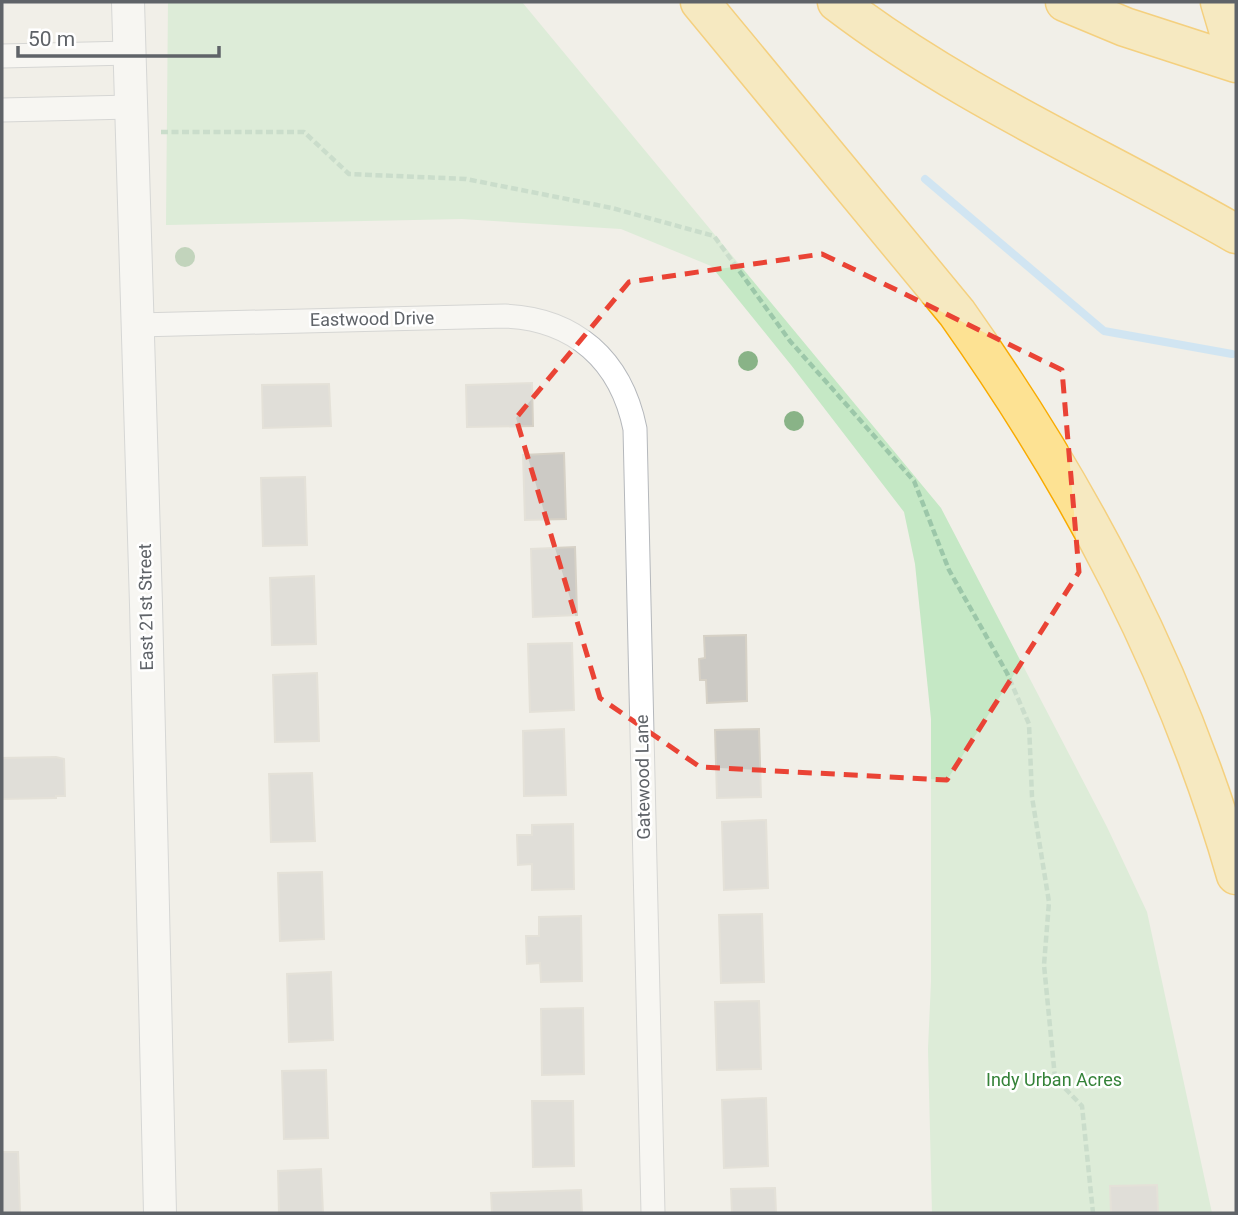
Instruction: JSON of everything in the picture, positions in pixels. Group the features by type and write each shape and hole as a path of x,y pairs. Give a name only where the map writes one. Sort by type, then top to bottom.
{"highway":[{"path":"700,2 957,313 1050,454 1093,527 1143,626 1184,720 1236,875"},
{"path":"837,2 891,42 982,98 1236,234"},
{"path":"1065,2 1125,27 1236,63"},
{"path":"1220,2 1236,56"}],"main road":[{"name":"East 21st Street","path":"128,2 160,1213"}],"street":[{"path":"2,56 130,53"},
{"path":"2,110 132,120"},
{"name":"Eastwood Drive","path":"138,325 517,317 541,321 566,330 596,352"},
{"name":"Gatewood Lane","path":"596,352 625,393 635,429 653,1213"}],"path":[{"path":"132,120 304,132 349,174 466,179 612,208 714,236 790,341 914,481 949,569 1007,673 1029,724 1032,797 1049,902 1044,965 1055,1078 1082,1106 1093,1213"}],"highlighted area":[{"path":"822,254 1062,370 1079,572 947,780 700,767 600,698 516,418 629,282"}],"green space":[{"name":"Indy Urban Acres","path":"168,2 522,2 941,508 1107,827 1147,912 1212,1213 932,1213 928,1049 931,982 931,719 915,564 904,512 711,266 621,229 462,219 166,225"}],"building":[{"path":"532,383 533,426 467,427 466,385"},
{"path":"329,384 331,426 263,428 262,385"},
{"path":"564,453 566,519 525,520 523,455"},
{"path":"305,477 307,545 263,546 261,478"},
{"path":"575,547 577,615 533,617 531,549"},
{"path":"314,576 316,644 272,645 270,578"},
{"path":"746,635 747,701 707,703 706,680 700,680 699,659 705,658 704,636"},
{"path":"572,643 574,710 530,712 528,644"},
{"path":"317,673 319,741 275,742 273,675"},
{"path":"564,729 566,795 524,796 523,731"},
{"path":"759,729 761,797 717,798 715,730"},
{"path":"2,758 64,759 65,796 2,799"},
{"path":"312,773 315,841 271,842 269,774"},
{"path":"766,820 768,888 724,890 722,822"},
{"path":"573,824 574,889 532,890 532,864 518,865 517,835 532,835 532,825"},
{"path":"322,872 324,939 280,941 278,873"},
{"path":"762,914 764,982 721,983 719,915"},
{"path":"581,916 582,981 541,982 540,963 527,964 526,936 539,936 539,917"},
{"path":"331,972 333,1040 289,1042 287,974"},
{"path":"759,1001 761,1069 717,1070 715,1002"},
{"path":"583,1008 584,1074 542,1075 541,1009"},
{"path":"326,1070 328,1138 284,1139 282,1071"},
{"path":"766,1098 768,1166 724,1168 722,1100"},
{"path":"532,1101 573,1101 574,1166 533,1167"},
{"path":"2,1152 18,1152 20,1213 2,1213"},
{"path":"321,1169 323,1213 279,1213 278,1171"},
{"path":"1157,1185 1158,1213 1111,1213 1110,1186"},
{"path":"775,1188 776,1213 732,1213 731,1189"},
{"path":"581,1190 582,1213 492,1213 491,1193"}],"waterway":[{"path":"925,179 1104,331 1232,354"}]}
